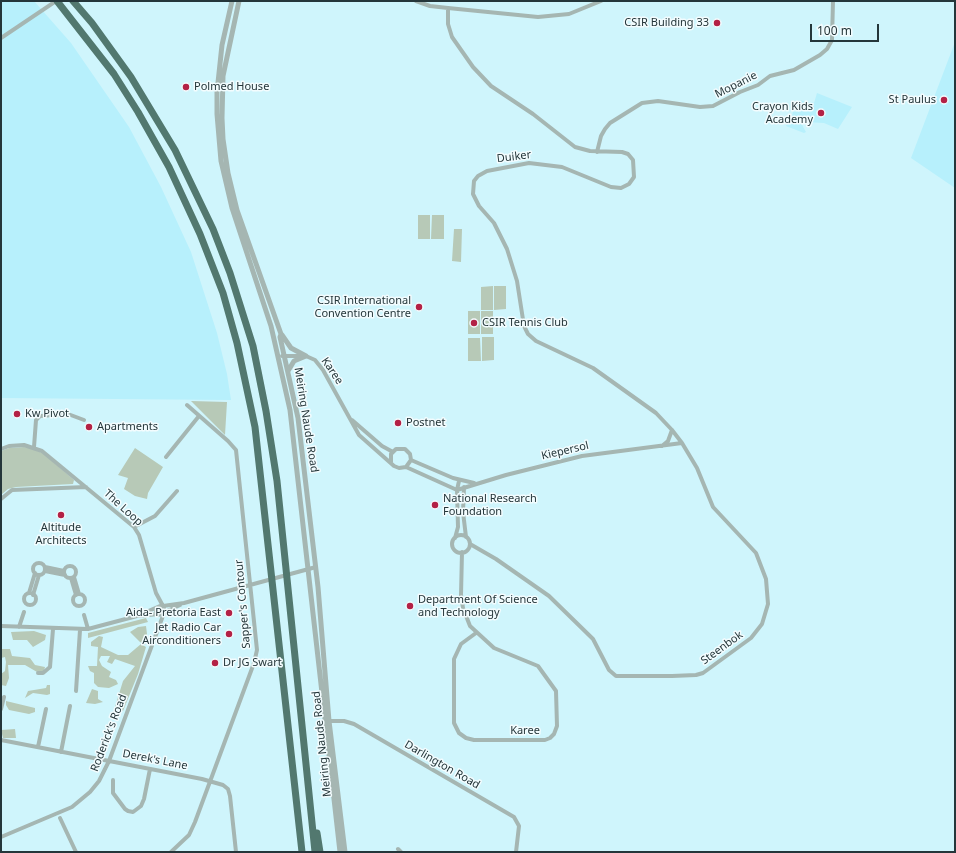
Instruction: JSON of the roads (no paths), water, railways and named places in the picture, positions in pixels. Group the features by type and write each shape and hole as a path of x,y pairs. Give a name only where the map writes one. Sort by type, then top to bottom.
{"highway":[{"path":"57,1 114,74 138,112 169,167 205,246 223,293 237,343 255,427 302,852"},
{"path":"73,1 96,28 131,77 169,138 213,228 230,273 243,314 260,380 277,481 315,852"},
{"path":"305,750 320,852"}],"street":[{"path":"1,38 31,16 57,1"},
{"name":"Meiring Naude Road","path":"232,1 222,45 218,92 217,114 221,161 232,208 262,297 279,356 290,410 305,569 345,852"},
{"name":"Meiring Naude Road","path":"239,1 223,76 223,139 230,184 239,216 281,334 280,337 298,418 316,567 327,721 340,852"},
{"path":"416,1 430,6 549,16 579,11 601,1"},
{"name":"Mopanie","path":"597,152 601,136 610,123 642,103 658,101 700,107 713,106 740,92 758,85 770,76 796,69 820,55 829,46 833,36 833,1"},
{"name":"Duiker","path":"448,8 448,24 452,37 474,67 491,86 533,114 568,143 583,150 597,152 622,152 630,156 634,161 635,171 629,184 617,188 566,168 549,164 529,163 487,171 478,176 474,181 473,194 479,206 494,223 507,249 517,281 522,320 528,334 536,341 593,368 656,414 672,430 682,443"},
{"path":"281,334 291,348 306,356"},
{"name":"Karee","path":"279,356 306,356 320,365 359,435 391,462"},
{"path":"288,371 294,361 306,356"},
{"name":"Sapper's Contour","path":"171,852 191,830 211,780 256,656 257,642 236,450 228,441 187,405"},
{"path":"34,447 36,420 40,416 68,414 84,420"},
{"path":"166,457 199,416"},
{"name":"Karee","path":"351,419 374,439 393,452"},
{"path":"662,446 668,441 672,430"},
{"path":"369,445 374,439"},
{"name":"Kiepersol","path":"474,484 582,456 631,448 682,443"},
{"name":"Steenbok","path":"482,550 540,589 571,616 593,639 613,674 619,676 672,676 696,675 703,673 720,662 757,631 765,616 768,604 766,579 756,553 713,507 697,468 682,443"},
{"name":"The Loop","path":"1,449 17,445 34,447 45,453 134,527 140,538 156,593 163,606 164,613"},
{"path":"406,467 411,460 410,454 405,449 401,448 393,452 390,457 391,462 397,468 406,467 457,490 464,489 474,484"},
{"path":"411,460 459,481 474,484"},
{"path":"459,481 457,490 458,514 455,538 453,542 454,548 462,552 468,550 482,550"},
{"path":"464,482 463,512 466,537 470,544 482,550"},
{"path":"1,499 12,490 86,486"},
{"path":"134,527 155,516 177,491"},
{"path":"455,538 460,535 466,537"},
{"path":"468,550 470,544"},
{"name":"Karee","path":"462,552 463,608 470,626 494,648 538,666 547,676 557,695 557,726 554,734 550,738 544,740 474,740 466,738 459,733 454,723 454,659 461,644 476,633"},
{"path":"37,574 33,567 36,563 42,563 45,569"},
{"path":"64,573 68,566 74,567 76,572 72,578"},
{"path":"1,626 80,630 88,629 137,616 157,607 184,603 316,567"},
{"path":"27,605 31,605 35,602 31,594 37,574 45,569 64,573 72,578 78,594 85,598 82,606 88,629"},
{"name":"The Loop","path":"156,593 156,611 158,614"},
{"path":"19,627 27,605 24,598 31,594"},
{"path":"78,594 73,599 73,603 78,606 82,606"},
{"path":"137,616 164,613 184,603"},
{"name":"Roderick's Road","path":"1,837 75,805 96,785 109,761 164,613"},
{"name":"Roderick's Road","path":"158,614 158,628"},
{"path":"38,673 43,673 50,667 53,629"},
{"path":"76,691 80,630"},
{"path":"1,709 4,698"},
{"path":"61,752 70,706"},
{"path":"38,748 46,709"},
{"name":"Darlington Road","path":"327,721 344,721 354,724 514,817 519,826 516,852"},
{"name":"Derek's Lane","path":"1,740 211,780"},
{"path":"113,780 113,793 125,809 133,812 141,806 144,799 150,769"},
{"path":"211,780 223,785 229,792 236,852"},
{"path":"60,818 76,852"}],"place":[{"name":"CSIR Building 33","path":"717,23"},
{"name":"Polmed House","path":"186,87"},
{"name":"St Paulus","path":"944,100"},
{"name":"Crayon Kids Academy","path":"821,113"},
{"name":"CSIR International Convention Centre","path":"419,307"},
{"name":"CSIR Tennis Club","path":"474,323"},
{"name":"Kw Pivot","path":"17,414"},
{"name":"Postnet","path":"398,423"},
{"name":"Apartments","path":"89,427"},
{"name":"National Research Foundation","path":"435,505"},
{"name":"Altitude Architects","path":"61,515"},
{"name":"Department Of Science and Technology","path":"410,606"},
{"name":"Aida- Pretoria East","path":"229,613"},
{"name":"Jet Radio Car Airconditioners","path":"229,634"},
{"name":"Dr JG Swart","path":"215,663"}]}
